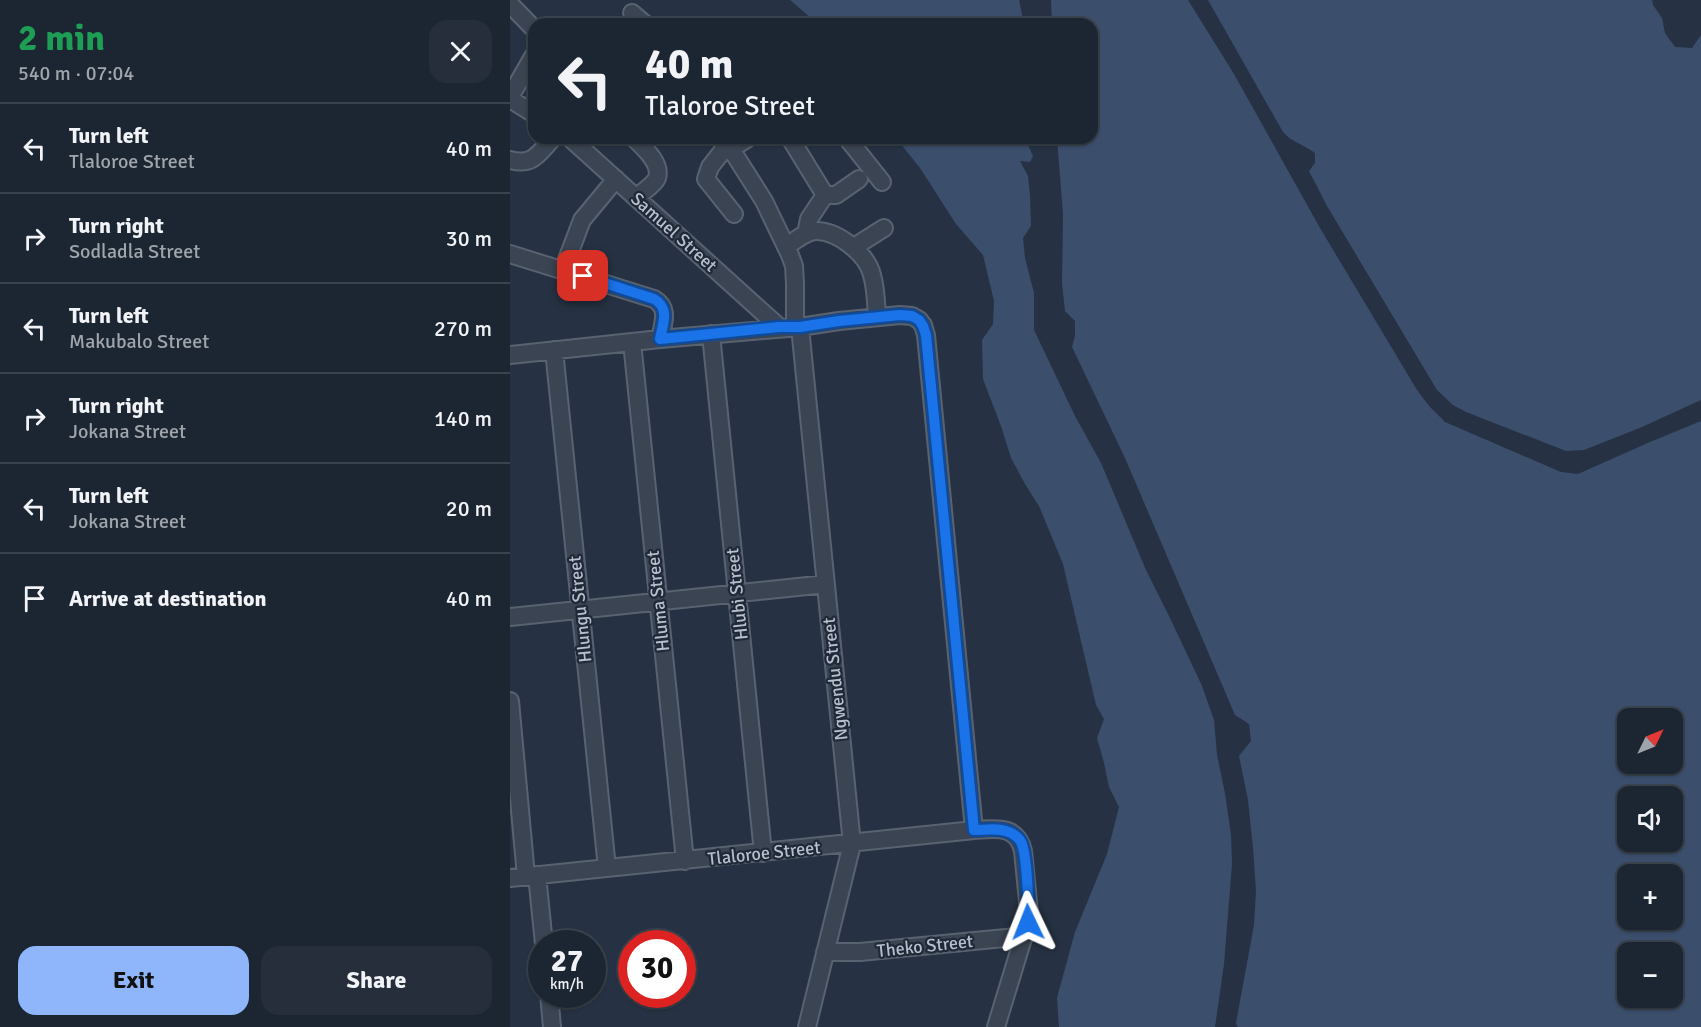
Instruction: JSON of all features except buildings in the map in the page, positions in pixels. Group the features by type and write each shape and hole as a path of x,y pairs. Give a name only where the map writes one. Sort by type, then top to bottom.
{"street":[{"path":"510,4 528,23"},
{"path":"528,66 510,98 528,110"},
{"path":"510,160 528,162 547,144"},
{"name":"Samuel Street","path":"577,144 636,198 791,327"},
{"path":"636,198 655,181 657,172 653,159 639,144"},
{"path":"728,144 710,167 706,179 734,214"},
{"name":"Ngwendu Street","path":"728,144 764,201 794,266 795,283 791,327 826,584 852,844 807,1027"},
{"path":"794,144 825,195"},
{"path":"852,144 882,182"},
{"path":"563,270 582,220 616,179"},
{"path":"825,195 836,195 859,179"},
{"path":"806,234 809,219 825,195"},
{"path":"854,247 884,228"},
{"path":"786,247 815,231 826,233 854,247 866,261 872,274 877,317"},
{"path":"510,254 660,302 665,317 660,339"},
{"path":"510,355 877,317 912,316 919,320 926,335 974,830"},
{"name":"Hlubi Street","path":"711,334 763,853"},
{"name":"Hluma Street","path":"632,342 684,861"},
{"name":"Hlungu Street","path":"554,350 607,868"},
{"path":"510,617 826,584"},
{"path":"510,701 524,876 540,930"},
{"name":"Tlaloroe Street","path":"524,876 1001,829 1009,831 1021,843 1029,912 1024,936"},
{"path":"996,1027 1024,936"},
{"name":"Theko Street","path":"825,952 860,952 1024,936"},
{"path":"550,1008 552,1027"}],"water":[{"path":"790,0 1019,0 1023,18 811,18"},
{"path":"1051,0 1188,0 1234,74 1320,228 1417,390 1445,422 1561,472 1578,474 1701,421 1701,1027 1238,1027 1236,1023 1254,925 1256,891 1248,800 1239,756 1251,741 1249,724 1235,715 1125,458 1072,347 1075,321 1065,311 1062,283 1063,214 1057,144 1098,144 1098,18 1052,18"},
{"path":"1208,0 1652,0 1662,18 1665,33 1675,47 1692,48 1701,35 1701,400 1584,450 1566,451 1453,405 1437,390 1327,206 1309,171 1315,163 1315,153 1283,132"},
{"path":"901,144 1028,144 1033,156 1030,162 1020,161 1028,176 1030,195 1031,226 1023,238 1025,258 1034,293 1034,330 1075,416 1101,463 1146,570 1202,686 1214,720 1217,755 1231,835 1232,864 1224,964 1215,1027 1059,1027 1057,998 1075,932 1107,854 1119,807 1109,787 1097,738 1104,719 1096,705 1063,564 1039,506 1011,458 983,379 982,340 993,324 994,301 983,255 956,224 920,168"}],"route":[{"path":"583,276 660,302 665,317 660,339 800,327 900,315 912,316 919,320 926,335 974,830 1009,831 1021,843 1029,912 1028,922"}]}
